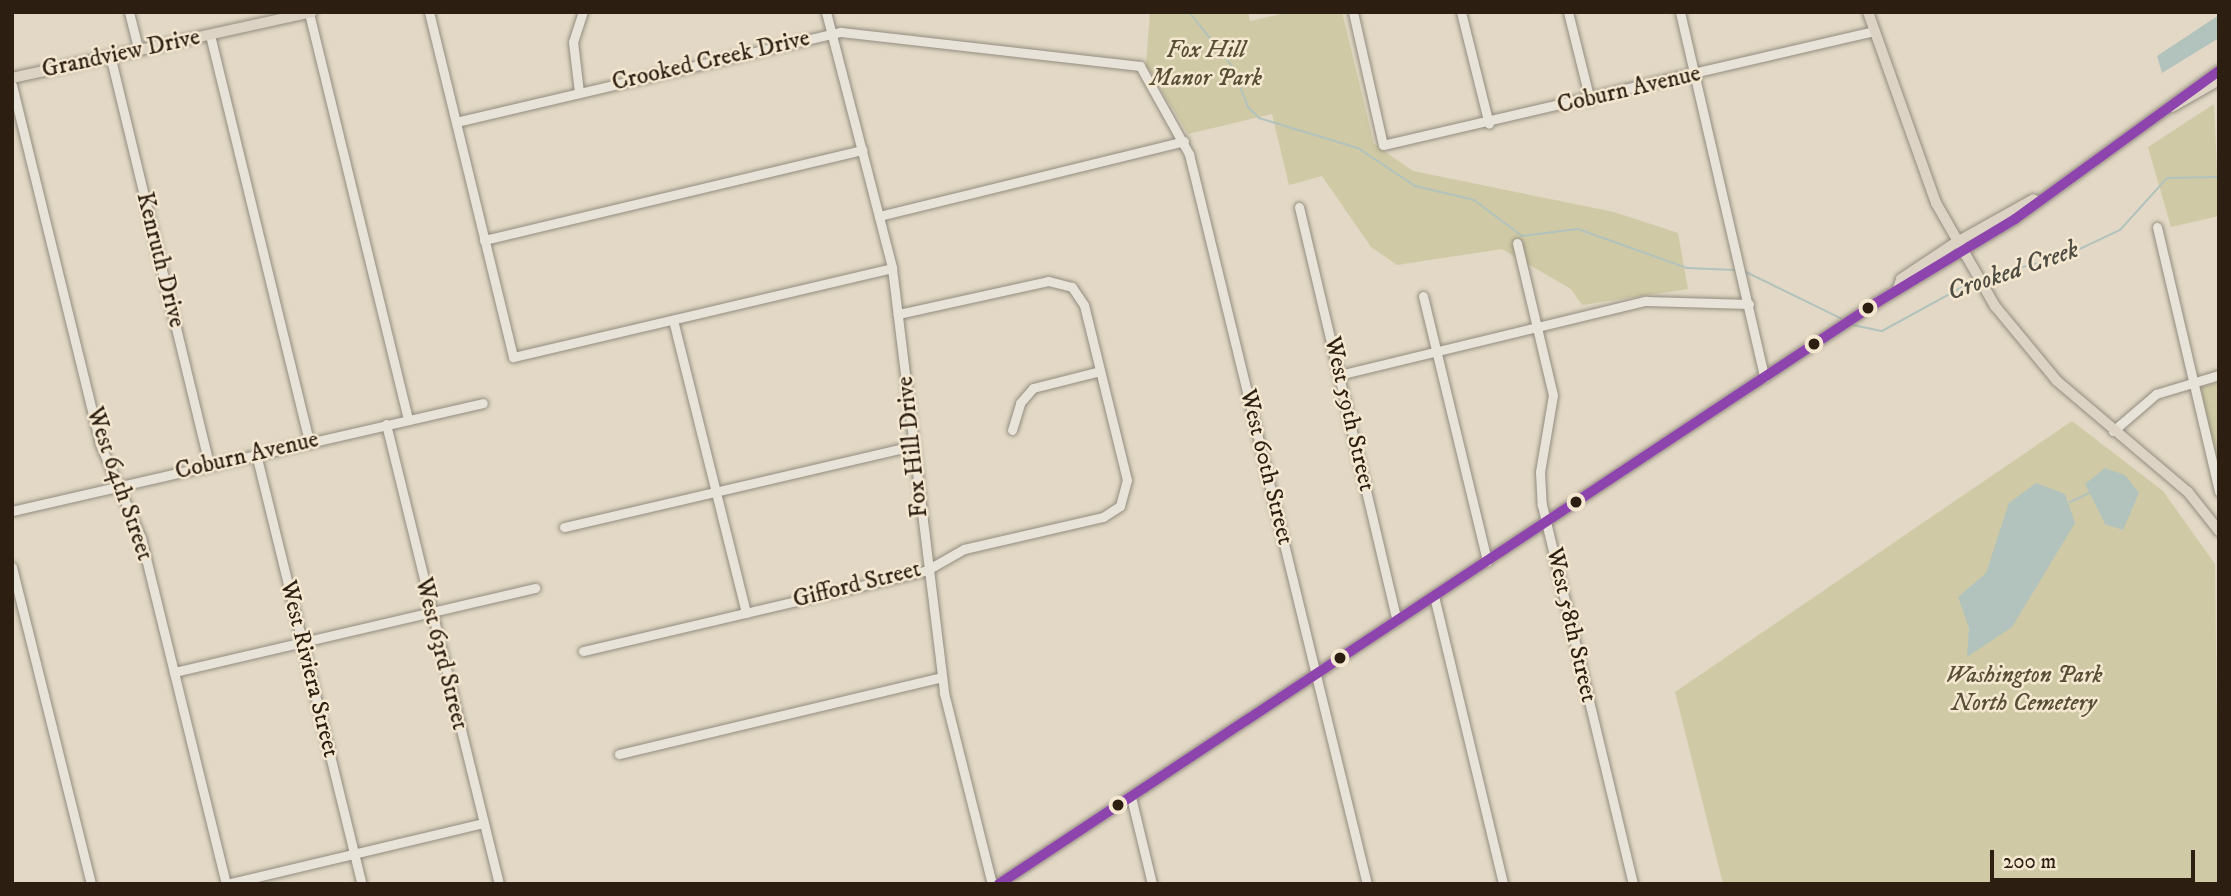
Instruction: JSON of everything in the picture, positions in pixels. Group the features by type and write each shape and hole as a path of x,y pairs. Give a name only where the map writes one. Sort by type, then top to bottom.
{"main road":[{"path":"1868,12 1955,243 1969,267 2042,364 2113,431 2188,492 2219,531"},
{"name":"Grandview Drive","path":"12,78 310,13"},
{"path":"999,884 1865,310 1898,289 1912,287 2036,198 2172,107 2219,71"},
{"path":"2172,107 2219,80"},
{"path":"1898,289 1901,279 1955,243 2036,198"}],"street":[{"path":"129,12 138,49"},
{"path":"429,12 513,357 892,268"},
{"path":"579,92 573,42 583,12"},
{"name":"Fox Hill Drive","path":"826,12 892,268 941,677 992,884"},
{"name":"Coburn Avenue","path":"1353,12 1383,145 1489,124 1874,31"},
{"path":"1461,12 1489,124"},
{"path":"1568,12 1590,100"},
{"path":"1679,12 1749,300 1764,377"},
{"path":"310,13 408,420"},
{"name":"Crooked Creek Drive","path":"456,122 831,33 1136,64"},
{"path":"210,35 309,442"},
{"name":"Kenruth Drive","path":"110,55 209,465"},
{"name":"West 60th Street","path":"1136,64 1184,141 1367,884"},
{"name":"West 64th Street","path":"12,85 100,444 120,484 141,538 227,884"},
{"path":"879,216 1184,141"},
{"path":"484,240 862,150"},
{"name":"West 59th Street","path":"1299,207 1398,621"},
{"path":"2157,227 2219,492"},
{"name":"West 58th Street","path":"1517,243 1554,402 1540,472 1546,521 1633,884"},
{"path":"898,314 1048,281 1070,285 1082,299 1100,371 1029,391 1012,430"},
{"path":"1423,296 1487,561"},
{"path":"1339,375 1650,300 1749,300"},
{"path":"673,320 746,612"},
{"name":"Gifford Street","path":"583,651 927,570 964,549 1102,517 1123,502 1127,480 1100,371"},
{"path":"2113,431 2147,399 2193,381 2219,375"},
{"name":"Coburn Avenue","path":"12,511 120,484 483,403"},
{"name":"West 63rd Street","path":"386,424 430,612 499,884"},
{"path":"564,527 913,446"},
{"name":"West Riviera Street","path":"256,454 362,884"},
{"path":"12,567 91,884"},
{"path":"173,672 535,588"},
{"path":"1434,596 1503,884"},
{"path":"619,754 941,677"},
{"path":"1130,797 1152,884"},
{"path":"227,884 483,823"}],"green space":[{"name":"Fox Hill Manor Park","path":"1150,12 1248,12 1250,21 1290,12 1342,12 1374,144 1413,171 1614,212 1678,233 1688,289 1582,305 1571,289 1502,249 1397,265 1371,247 1322,176 1289,185 1272,114 1188,134 1146,65"},
{"path":"2214,104 2219,216 2171,227 2148,147"},
{"path":"2219,382 2219,473 2200,387"},
{"name":"Washington Park North Cemetery","path":"2072,421 2163,491 2215,564 2219,884 1723,884 1675,692"}],"shaded area":[{"path":"2219,15 2219,38 2162,73 2157,56"},
{"path":"2105,468 2125,475 2139,493 2123,530 2105,524 2085,484"},
{"path":"2036,483 2065,494 2075,523 2012,627 1967,657 1969,628 1958,597 1986,573 2009,503"}],"waterway":[{"name":"Crooked Creek","path":"1189,12 1232,66 1248,107 1259,118 1358,148 1415,186 1474,200 1522,236 1578,229 1687,268 1735,270"},
{"name":"Crooked Creek","path":"1984,277 2065,256 2120,230 2167,178 2219,177"},
{"name":"Crooked Creek","path":"1744,271 1842,319"},
{"name":"Crooked Creek","path":"1853,325 1882,331 1975,280"},
{"path":"2070,502 2089,493"}],"transit line":[{"path":"999,884 1876,303 2015,219 2219,71"}]}
